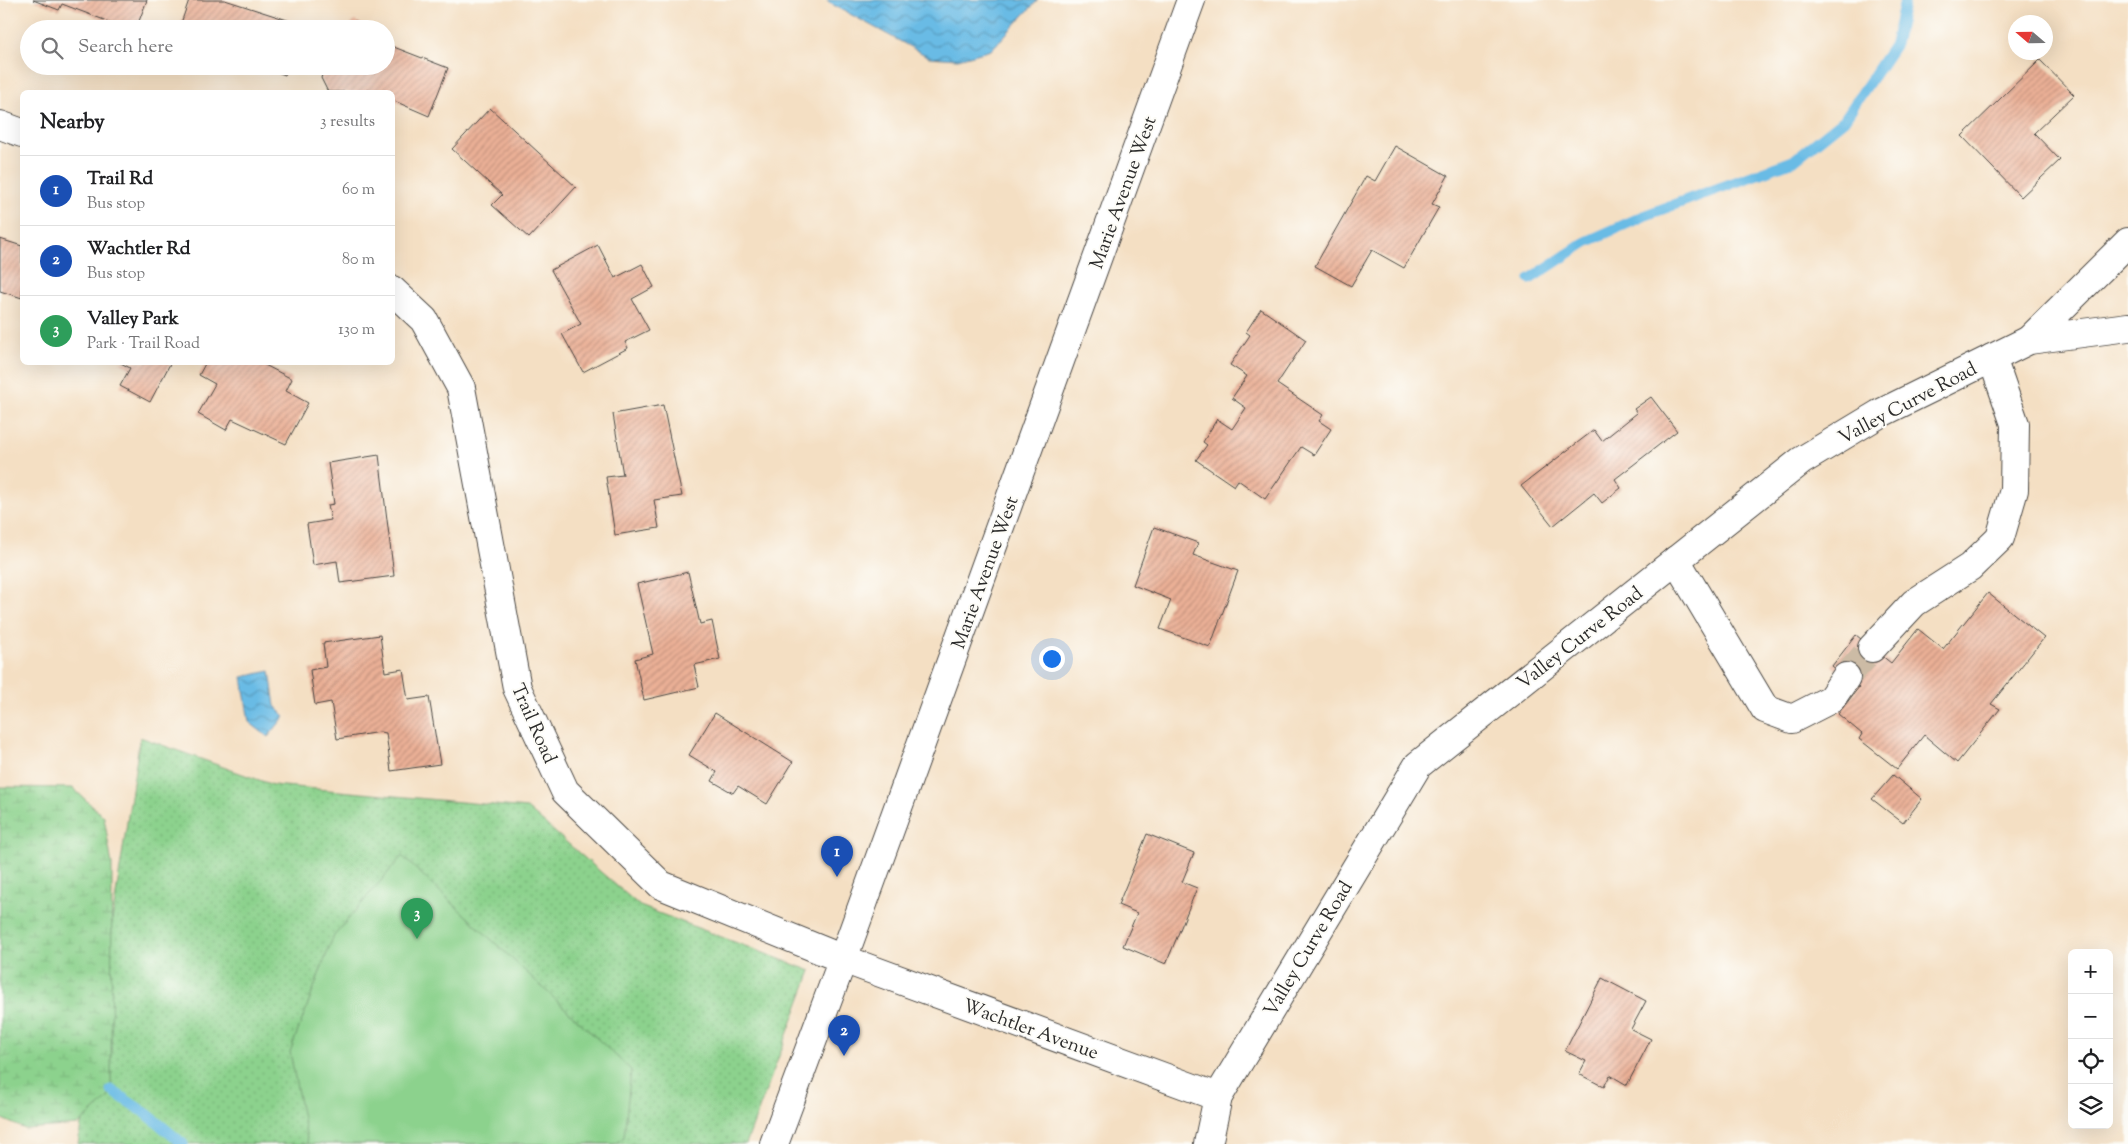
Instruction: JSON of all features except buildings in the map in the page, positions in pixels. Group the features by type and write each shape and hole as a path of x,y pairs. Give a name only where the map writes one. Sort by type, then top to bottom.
{"street":[{"name":"Marie Avenue West","path":"774,1144 1191,0"},
{"path":"0,125 20,132"},
{"path":"2029,340 2128,242"},
{"name":"Trail Road","path":"395,293 424,320 461,388 517,688 566,791 661,885 843,959"},
{"name":"Valley Curve Road","path":"1208,1144 1218,1096 1418,765 1801,461 1879,414 2029,340 2128,327"},
{"path":"1872,648 1914,603 1970,567 2000,538 2014,490 2015,424 1992,358"},
{"path":"1676,560 1765,709 1792,719 1831,699 1846,677"},
{"name":"Wachtler Avenue","path":"843,959 1218,1096"}],"green space":[{"path":"140,737 273,785 527,808 640,906 811,971 746,1144 78,1144"},
{"path":"0,787 73,788 104,817 112,865 111,1090 108,1098 78,1125 25,1129 0,1118"},
{"path":"402,856 631,1070 624,1137 615,1144 308,1144 290,1052 333,937"}],"water":[{"path":"827,0 1038,0 991,50 958,59 929,57"},
{"path":"270,671 275,706 285,716 268,737 249,722 242,677"}],"waterway":[{"path":"1530,279 1586,242 1646,215 1793,161 1844,120 1895,44 1905,0"},
{"path":"111,1090 147,1114 183,1144"}],"tunnel":[{"path":"1846,677 1872,648"}],"place":[{"name":"Trail Rd","path":"837,877"},
{"name":"Valley Park","path":"417,939"},
{"name":"Wachtler Rd","path":"844,1056"}]}
